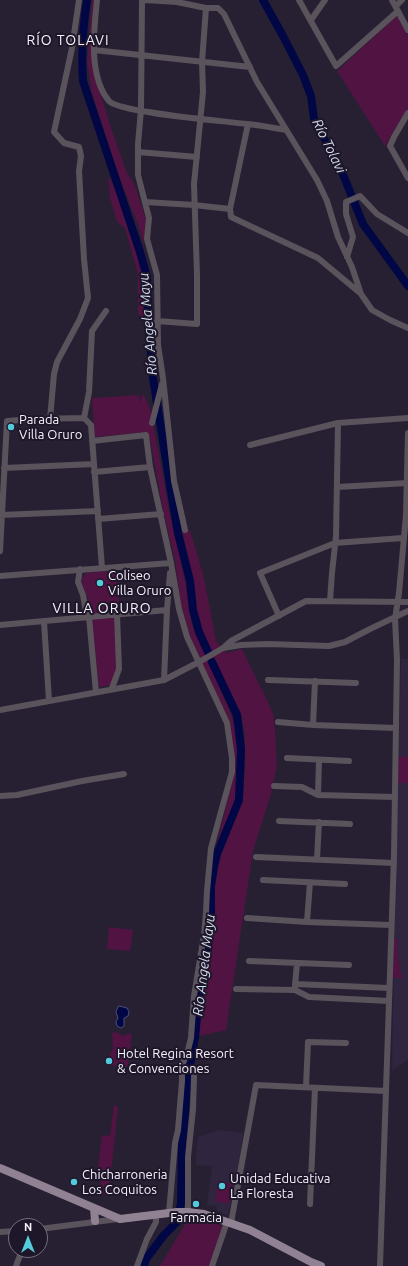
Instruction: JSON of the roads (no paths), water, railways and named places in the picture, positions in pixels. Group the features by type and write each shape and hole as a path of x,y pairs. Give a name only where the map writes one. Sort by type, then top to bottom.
{"main road":[{"path":"0,1168 120,1219 183,1212 204,1214 250,1230 311,1264 321,1266"},
{"path":"94,1208 95,1221"}],"street":[{"path":"50,418 54,374 57,362 80,319 88,298 80,200 79,170 81,156 78,147 64,143 54,132 72,48 79,0"},
{"path":"97,0 93,38 94,50 98,81 110,102 123,107 172,116 248,124 286,130"},
{"path":"185,530 174,481 158,345 157,275 147,239 149,218 138,175 138,152 142,110 144,0 177,2 206,8 218,8 224,14 257,82 317,180 327,201 338,237 361,294 372,310 408,328"},
{"path":"299,0 336,66 397,9 402,0"},
{"path":"311,20 325,0"},
{"path":"392,0 408,30"},
{"path":"157,321 197,324 194,184 203,92 202,62 206,8"},
{"path":"94,50 250,66"},
{"path":"408,113 390,146 408,178"},
{"path":"248,124 230,209 231,216 318,258 361,294"},
{"path":"138,152 197,157"},
{"path":"347,257 353,237 346,214 346,202 360,196 377,214 408,233"},
{"path":"145,202 230,209"},
{"path":"84,418 89,392 92,331 106,311"},
{"path":"152,423 163,378"},
{"path":"0,551 7,421 50,418 84,418 91,425 102,568"},
{"path":"250,445 338,423 408,418"},
{"path":"330,601 335,543 338,423"},
{"path":"380,1266 394,863 396,616 406,515 408,433"},
{"path":"92,441 146,435 150,468 161,514 181,616 187,637 208,685 227,723 232,758 232,772 211,848 205,928 194,996 191,1038 187,1054 182,1065 178,1130 175,1143 168,1213"},
{"path":"4,468 94,464"},
{"path":"94,472 150,468"},
{"path":"337,487 407,483"},
{"path":"1,515 98,511"},
{"path":"98,519 161,514"},
{"path":"280,616 260,573 335,543 403,538"},
{"path":"0,576 171,563"},
{"path":"164,680 171,563"},
{"path":"80,569 78,582 83,595 86,612 90,617 96,692"},
{"path":"0,710 112,688 164,680 199,662 223,648 231,641 306,601 408,602"},
{"path":"0,625 167,610"},
{"path":"223,648 241,645 268,644 329,646 345,642 408,611"},
{"path":"112,688 119,669 118,614"},
{"path":"44,621 49,701"},
{"path":"268,680 356,683"},
{"path":"313,725 315,681"},
{"path":"278,722 313,725 396,728"},
{"path":"287,758 349,761"},
{"path":"318,795 319,760"},
{"path":"0,796 17,795 82,781 124,774"},
{"path":"274,786 302,787 318,795 395,797"},
{"path":"279,821 350,824"},
{"path":"317,859 319,822"},
{"path":"256,857 394,863"},
{"path":"263,880 345,884"},
{"path":"307,922 310,882"},
{"path":"247,918 391,925"},
{"path":"249,961 348,965"},
{"path":"295,987 297,962"},
{"path":"236,990 295,987 389,988"},
{"path":"295,987 309,997 389,1001"},
{"path":"306,1087 308,1042 346,1043"},
{"path":"183,1212 189,1134 193,1109 194,1076"},
{"path":"212,1266 229,1222 256,1085 386,1091"},
{"path":"310,1204 315,1088"},
{"path":"137,1266 146,1239 156,1222 156,1215"},
{"path":"48,1228 120,1219"}],"waterway":[{"name":"Río Angela Mayu","path":"87,0 83,40 83,81 147,277 148,318 153,378 171,492 178,533 190,581 193,610 199,632 208,652"},
{"name":"Río Tolavi","path":"263,0 303,75 311,96 314,119 342,172 363,224 408,286"},
{"name":"Río Angela Mayu","path":"144,1266 146,1259 164,1235 177,1222 181,1203 182,1144 188,1077 208,946 211,919 211,886 217,854 239,800 241,749 237,715 212,662"}],"place":[{"name":"Parada Villa Oruro","path":"11,427"},
{"name":"Coliseo Villa Oruro","path":"100,583"},
{"name":"Hotel Regina Resort & Convenciones","path":"109,1061"},
{"name":"Chicharroneria Los Coquitos","path":"74,1182"},
{"name":"Unidad Educativa La Floresta","path":"222,1186"},
{"name":"Farmacia","path":"196,1204"}],"district":[{"name":"RÍO TOLAVI","path":"68,40"},
{"name":"VILLA ORURO","path":"102,608"}]}
